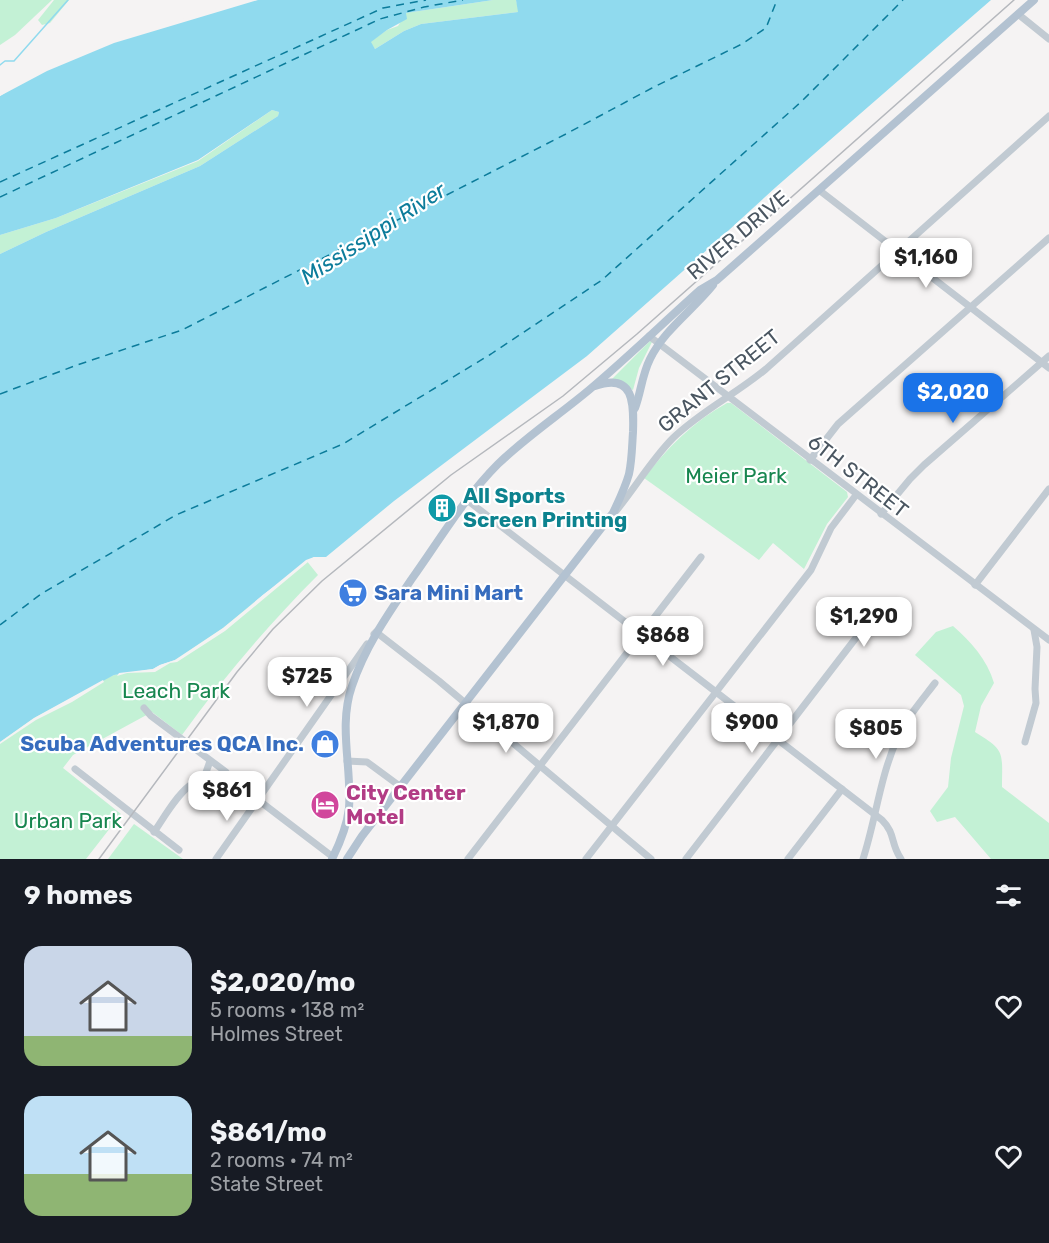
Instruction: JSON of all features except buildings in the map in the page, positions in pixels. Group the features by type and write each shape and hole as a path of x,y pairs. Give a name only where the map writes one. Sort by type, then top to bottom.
{"main road":[{"name":"RIVER DRIVE","path":"333,858 344,832 349,809 345,732 351,687 376,632 467,500 498,464 592,388 700,290 717,280 1034,0"},
{"path":"634,411 650,358 659,344 717,280"},
{"path":"592,388 612,382 623,385 632,398 634,411 629,472 613,513 598,531"},
{"name":"GRANT STREET","path":"347,859 362,836 598,531"}],"street":[{"path":"1018,14 1049,39"},
{"name":"GRANT STREET","path":"598,531 675,437 720,401 729,397 766,369 1049,116"},
{"path":"819,190 1049,368"},
{"path":"810,460 838,424 1049,238"},
{"name":"6TH STREET","path":"649,336 1049,640"},
{"path":"881,514 924,465 1049,356"},
{"path":"975,585 1049,489"},
{"path":"586,859 811,570 831,528 856,495"},
{"path":"467,500 875,815 892,832 895,850 901,859"},
{"path":"468,859 701,557"},
{"path":"686,859 872,617"},
{"path":"1025,742 1036,703 1037,647 1034,630"},
{"path":"216,859 376,632 465,703 651,859"},
{"path":"863,859 883,779 898,736 907,719 935,683"},
{"path":"144,708 151,716 333,858"},
{"path":"204,778 210,760"},
{"path":"347,761 367,762 401,787"},
{"path":"75,770 179,850"},
{"path":"154,832 181,793 194,782 219,776 232,780"},
{"path":"788,859 842,789"}],"green space":[{"path":"0,0 52,0 15,35 0,45"},
{"path":"54,0 69,0 50,23 42,25 38,20"},
{"path":"493,0 516,0 519,12 421,24 404,31 375,49 370,42 387,30 398,26 406,13"},
{"path":"272,110 279,112 278,116 200,166 0,254 0,235 56,218 198,161"},
{"path":"650,341 652,342 639,368 633,390 612,379"},
{"name":"Meier Park","path":"727,403 731,403 847,492 848,497 827,524 804,569 773,543 759,560 644,478 682,436 703,418"},
{"name":"Leach Park","path":"306,560 318,575 247,652 182,735 152,712 73,755 63,768 121,814 86,859 0,859 0,727 114,675 153,669 175,660 267,593"},
{"path":"953,626 978,652 994,683 981,706 975,732 992,744 1000,754 1002,787 1049,823 1049,859 991,859 955,817 937,822 930,811 948,787 951,758 964,706 961,695 915,655 936,632"},
{"name":"Urban Park","path":"134,824 183,859 108,859"}],"water":[{"name":"Mississippi River","path":"253,0 493,0 406,13 407,19 371,42 375,49 404,31 421,24 518,12 516,0 991,0 776,187 587,356 394,501 326,557 314,557 223,628 175,660 153,669 114,675 34,718 0,742 0,254 200,166 278,116 279,112 272,110 198,160 56,218 0,235 0,96 59,64 90,51 155,28"}],"pier":[{"path":"242,0 258,0 114,43 47,71 0,96 0,92 8,87 93,46"},
{"path":"321,557 308,562 225,631 177,662 170,663 155,672 127,673 117,676 119,673 153,669 175,660 223,628 306,560"},
{"path":"103,680 104,682 72,702 36,720 0,744 34,718"}],"waterway":[{"path":"0,65 5,61 14,61 68,0"}],"ferry route":[{"path":"0,182 383,8 426,0"},
{"path":"0,197 380,19 424,7 463,0"},
{"path":"0,394 77,365 182,330 742,44 766,28 775,0"},
{"path":"0,625 41,594 176,515 343,444 491,354 602,280 802,101 903,0"}],"railway":[{"path":"99,859 237,672 273,629 322,581 451,475 563,396 637,334 1014,0"}],"place":[{"name":"All Sports Screen Printing","path":"442,508"},
{"name":"Sara Mini Mart","path":"353,593"},
{"name":"Scuba Adventures QCA Inc.","path":"325,744"},
{"name":"City Center Motel","path":"325,805"}]}
